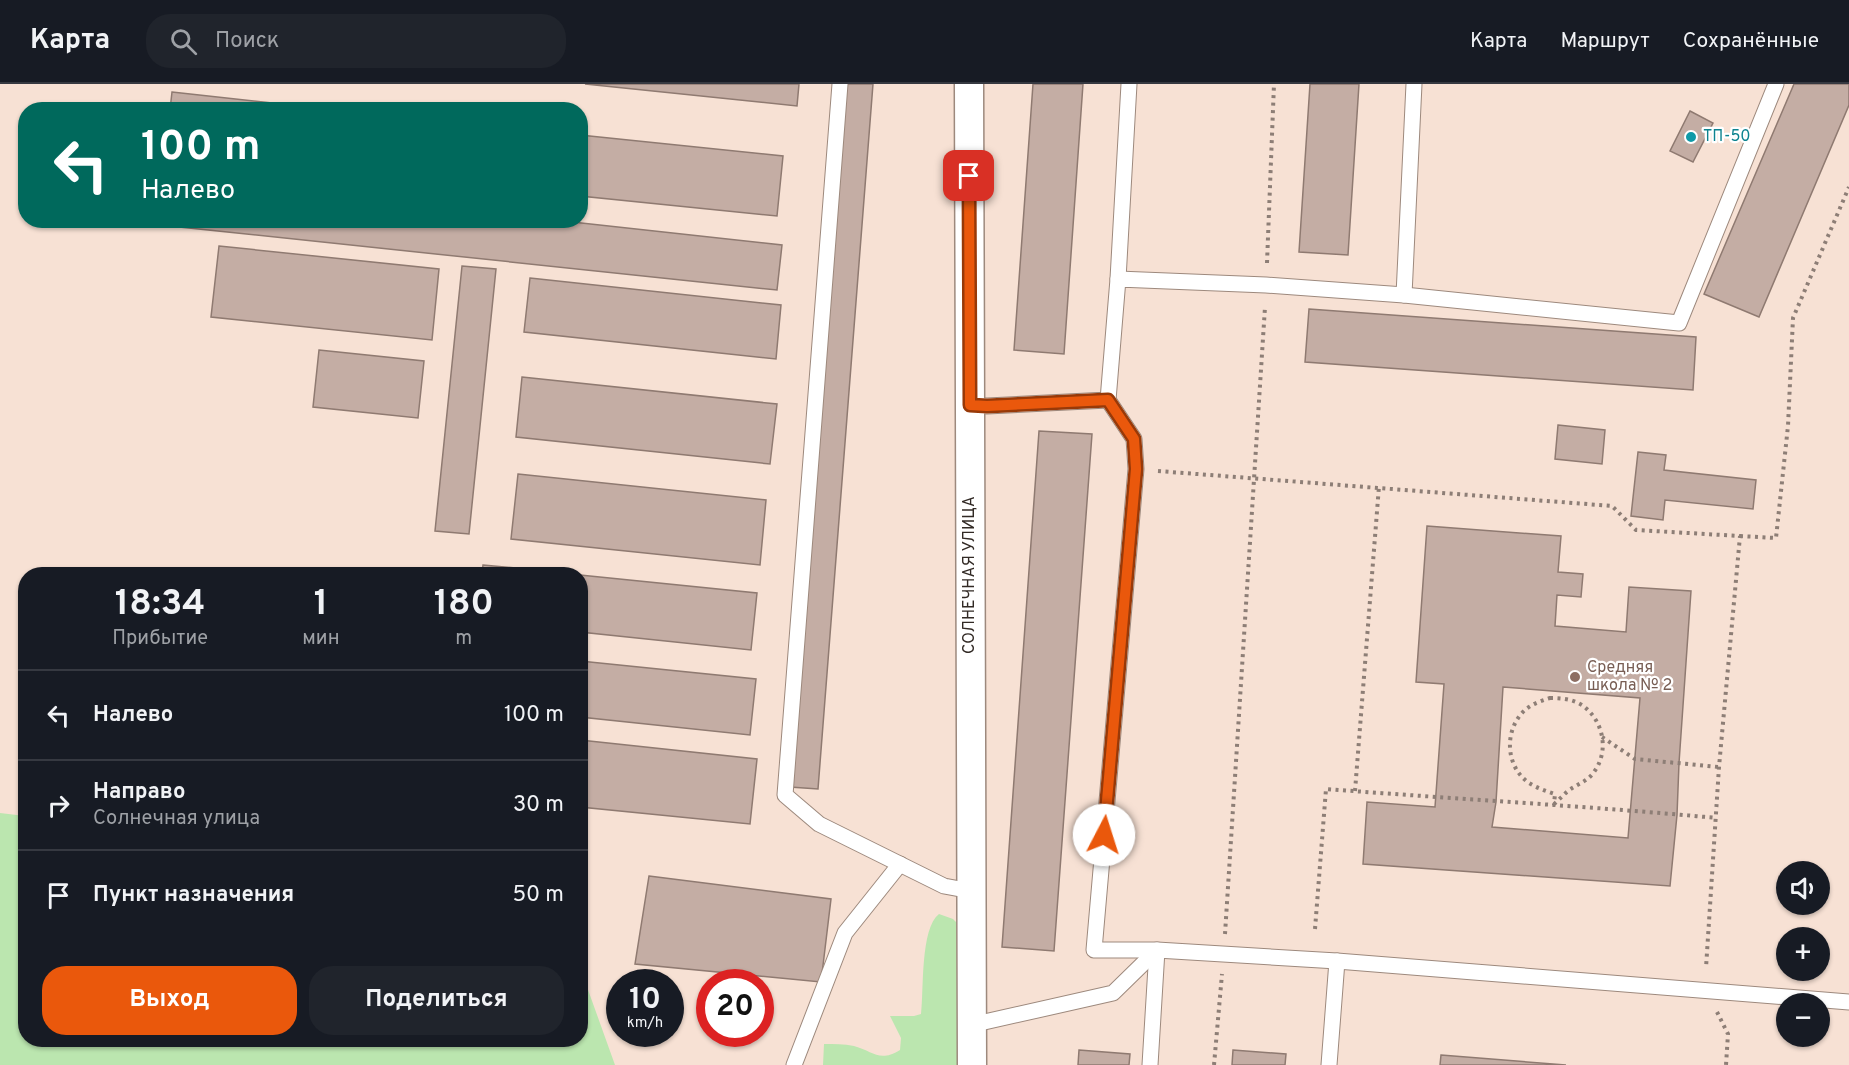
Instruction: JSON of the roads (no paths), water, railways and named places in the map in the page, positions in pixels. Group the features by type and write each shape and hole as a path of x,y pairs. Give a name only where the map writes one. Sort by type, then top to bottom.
{"street":[{"name":"СОЛНЕЧНАЯ УЛИЦА","path":"969,84 972,1065"}],"lane":[{"path":"840,84 785,795 819,824 944,886 971,891"},
{"path":"1129,84 1118,279 1108,400 1134,439 1136,469 1094,950 1157,951 1337,961 1849,1002"},
{"path":"1404,295 1414,84"},
{"path":"1118,279 1266,285 1404,295 1678,323 1776,84"},
{"path":"970,405 1108,400"},
{"path":"794,1065 845,933 900,864"},
{"path":"971,1025 1113,993 1157,951"},
{"path":"1150,1065 1157,951"},
{"path":"1329,1065 1337,961"}],"place":[{"name":"ТП-50","path":"1691,137"},
{"name":"Средняя школа № 2","path":"1575,677"}]}
